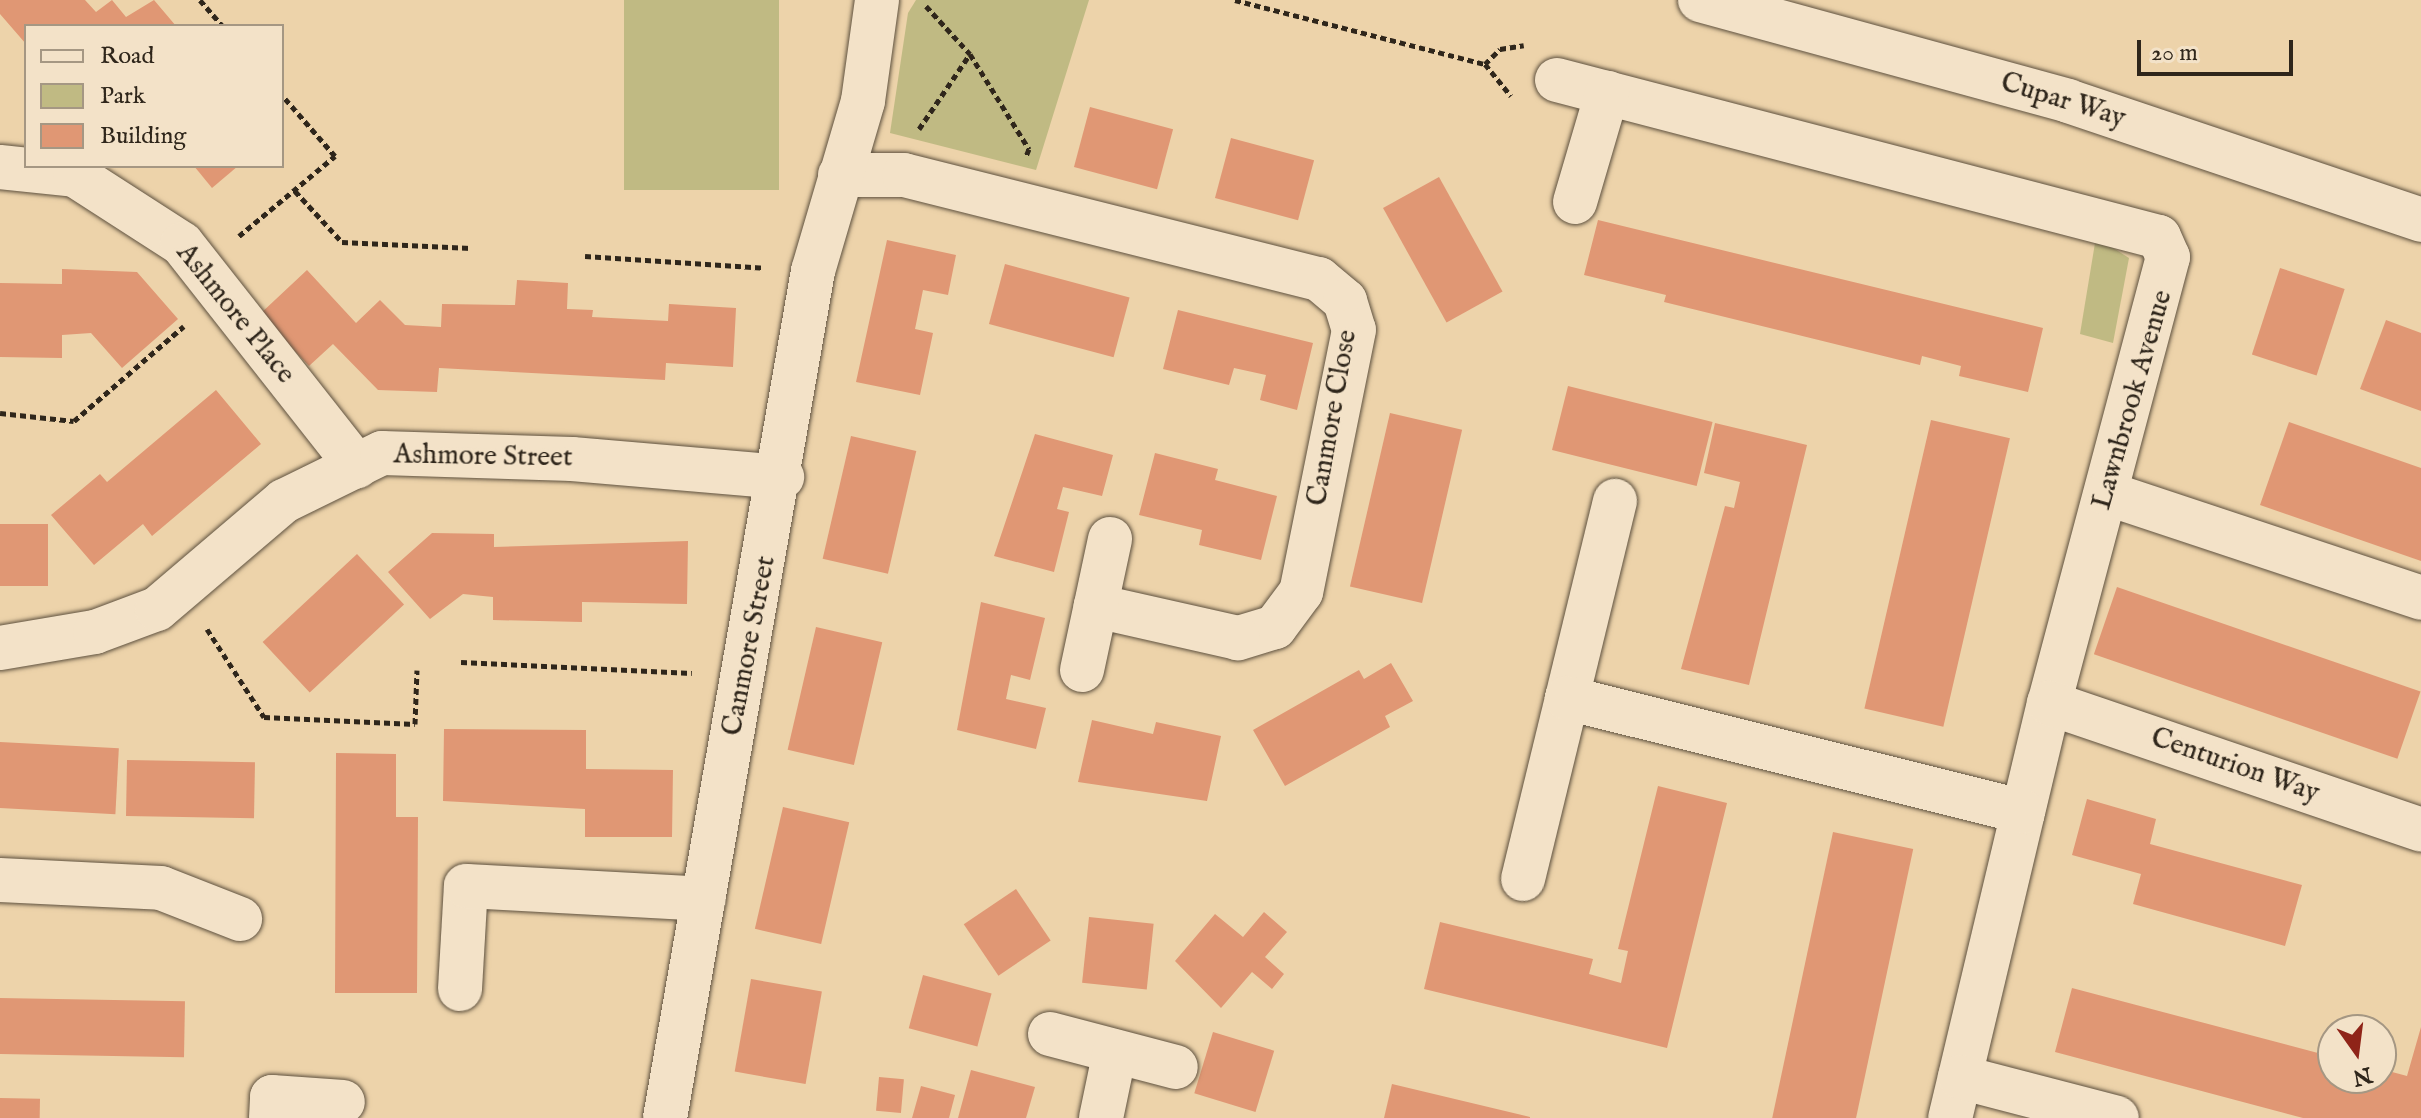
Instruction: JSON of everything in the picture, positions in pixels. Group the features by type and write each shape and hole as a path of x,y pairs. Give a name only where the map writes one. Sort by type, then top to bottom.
{"street":[{"name":"Canmore Street","path":"665,1118 782,477 813,271 863,101 877,0"},
{"name":"Cupar Way","path":"1700,0 2068,101 2421,220"},
{"name":"Lawnbrook Avenue","path":"1557,80 2159,237 2168,279 2049,703 1955,1098"},
{"path":"1575,202 1607,93"},
{"name":"Ashmore Place","path":"0,167 75,175 182,244 357,466"},
{"name":"Canmore Close","path":"840,175 904,175 1014,202 1319,279 1345,301 1354,330 1301,592 1275,627 1238,638 1096,606"},
{"name":"Ashmore Street","path":"0,648 95,632 157,609 284,501 382,453 572,459 782,477"},
{"path":"2106,493 2421,598"},
{"path":"1523,879 1615,501"},
{"path":"1082,670 1110,539"},
{"path":"1567,698 2023,812"},
{"name":"Centurion Way","path":"2049,703 2421,830"},
{"path":"0,880 161,888 240,919"},
{"path":"460,989 466,886 704,899"},
{"path":"1050,1034 1176,1067"},
{"path":"1101,1118 1115,1051"},
{"path":"271,1118 272,1097 343,1102"},
{"path":"1955,1098 2117,1118"}],"path":[{"path":"200,0 221,24"},
{"path":"1235,0 1485,64 1500,49 1530,43 1557,80"},
{"path":"920,5 935,9 970,54 1029,149 1014,202"},
{"path":"904,175 917,132 970,54"},
{"path":"0,413 74,421 295,191 335,156 284,97"},
{"path":"295,191 342,242 471,248"},
{"path":"585,256 813,271"},
{"path":"181,588 264,717 415,724 417,670"},
{"path":"461,662 744,676"}],"green space":[{"path":"624,0 779,0 779,190 624,190"},
{"path":"916,0 1089,0 1036,170 890,133 908,13"},
{"path":"2096,237 2129,258 2113,343 2080,334"}],"building":[{"path":"0,0 85,0 96,12 112,0 126,17 154,0 174,24 24,24 24,42 0,14"},
{"path":"1090,107 1173,129 1157,189 1074,167"},
{"path":"1231,138 1314,160 1298,220 1215,198"},
{"path":"196,168 236,168 212,188"},
{"path":"1439,177 1503,292 1447,323 1383,208"},
{"path":"1598,220 2043,328 2028,392 1959,376 1961,366 1922,356 1920,365 1664,302 1666,295 1584,275"},
{"path":"887,240 956,255 948,295 923,290 915,329 933,333 920,395 856,382"},
{"path":"1005,264 1130,297 1114,357 989,324"},
{"path":"2280,268 2345,289 2317,376 2252,355"},
{"path":"62,269 137,272 178,319 122,368 91,333 62,335 62,358 0,357 0,283 62,284"},
{"path":"307,270 356,323 380,300 405,325 441,327 442,304 515,305 517,280 568,283 567,309 593,310 592,317 668,321 669,304 736,308 733,367 666,363 665,380 439,368 437,392 378,390 333,344 309,366 260,314"},
{"path":"1178,310 1313,343 1297,410 1260,400 1266,375 1234,368 1229,385 1163,369"},
{"path":"2386,320 2421,333 2421,411 2360,389"},
{"path":"1568,386 1713,422 1697,486 1552,450"},
{"path":"216,390 261,444 152,536 143,524 94,565 51,515 100,474 107,482"},
{"path":"1390,413 1462,430 1422,603 1350,586"},
{"path":"1931,420 2010,438 1943,727 1864,708"},
{"path":"2289,422 2421,468 2421,561 2260,505"},
{"path":"1715,423 1807,445 1749,685 1681,669 1725,506 1734,508 1740,482 1704,473"},
{"path":"1035,434 1113,455 1102,496 1063,487 1057,509 1069,512 1054,572 994,556"},
{"path":"851,436 916,451 888,574 823,559"},
{"path":"1155,453 1218,469 1215,480 1277,496 1261,560 1199,545 1202,530 1139,515"},
{"path":"0,524 48,524 48,586 0,586"},
{"path":"432,533 494,534 494,547 688,541 687,604 582,602 582,622 493,620 493,597 463,594 430,619 388,572"},
{"path":"357,554 404,604 310,692 263,642"},
{"path":"2117,587 2421,692 2397,759 2094,654"},
{"path":"981,602 1045,618 1030,680 1011,675 1006,699 1046,708 1036,749 957,730"},
{"path":"816,627 882,642 854,765 788,750"},
{"path":"1391,663 1413,701 1385,716 1390,727 1285,786 1253,730 1359,670 1364,679"},
{"path":"1092,720 1153,734 1156,722 1221,736 1207,801 1078,782"},
{"path":"444,729 586,730 586,769 673,770 672,837 585,837 585,809 443,801"},
{"path":"0,742 119,748 115,814 0,808"},
{"path":"336,753 396,754 396,817 418,817 417,993 335,993"},
{"path":"127,760 255,762 254,818 126,816"},
{"path":"1658,786 1727,803 1667,1048 1424,989 1440,922 1593,959 1589,974 1621,983 1628,951 1618,949"},
{"path":"2087,799 2156,819 2150,844 2302,885 2285,946 2133,904 2141,874 2072,855"},
{"path":"783,807 849,822 821,944 755,929"},
{"path":"1833,832 1913,849 1856,1118 1772,1118"},
{"path":"1016,889 1051,940 998,976 964,924"},
{"path":"1264,912 1287,932 1265,957 1284,974 1272,989 1252,972 1221,1008 1175,961 1215,914 1243,937"},
{"path":"1089,917 1154,924 1147,989 1082,983"},
{"path":"923,975 992,993 977,1047 909,1028"},
{"path":"751,979 822,992 806,1084 735,1072"},
{"path":"2072,988 2317,1053 2317,1094 2397,1094 2397,1073 2407,1076 2421,1027 2421,1118 2303,1118 2055,1052"},
{"path":"0,998 185,1001 184,1057 0,1054"},
{"path":"1213,1032 1274,1051 1255,1112 1194,1093"},
{"path":"971,1070 1035,1087 1026,1118 958,1118"},
{"path":"879,1077 904,1079 901,1113 876,1111"},
{"path":"1392,1084 1530,1117 1530,1118 1384,1118"},
{"path":"921,1086 955,1095 949,1118 912,1118"},
{"path":"0,1098 40,1099 40,1118 0,1118"}]}
